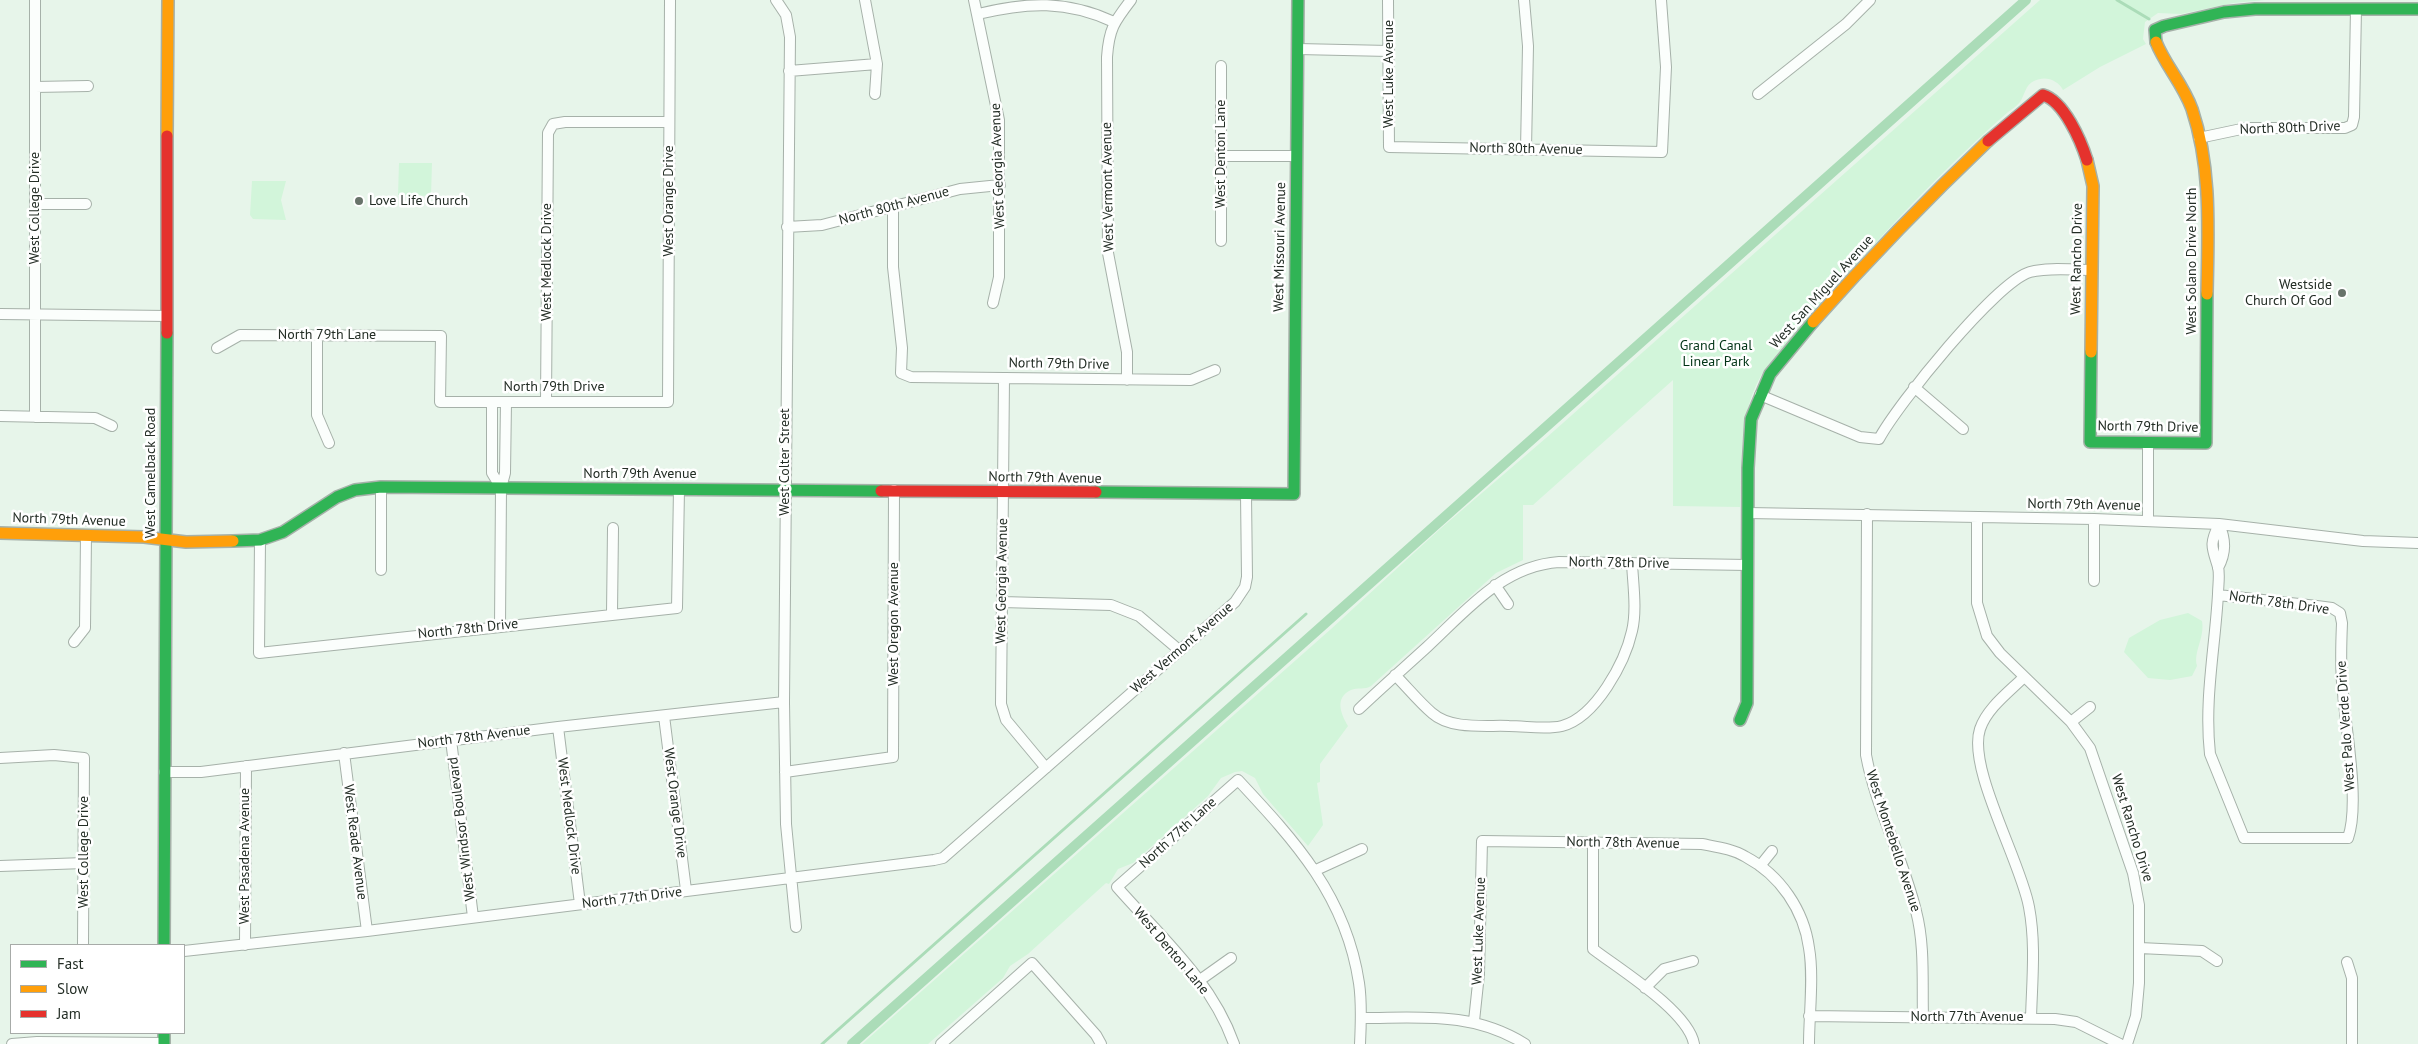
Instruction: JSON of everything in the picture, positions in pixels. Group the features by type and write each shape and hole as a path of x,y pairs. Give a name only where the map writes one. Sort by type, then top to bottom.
{"street":[{"name":"West College Drive","path":"35,0 35,417"},
{"name":"West Camelback Road","path":"164,944 168,0"},
{"name":"West Orange Drive","path":"668,402 670,0"},
{"name":"West Colter Street","path":"776,0 788,23 784,702 790,878 796,927"},
{"path":"865,0 877,64 875,94"},
{"name":"West Georgia Avenue","path":"974,0 997,102 1000,185 999,277 993,303"},
{"name":"West Vermont Avenue","path":"1127,380 1127,352 1108,253 1107,57 1108,36 1114,22 1131,0"},
{"name":"West Missouri Avenue","path":"1294,494 1298,0"},
{"name":"West Luke Avenue","path":"1388,0 1390,147"},
{"path":"1524,0 1528,46 1526,149"},
{"name":"North 80th Avenue","path":"1390,147 1662,152 1666,67 1661,0"},
{"path":"1758,94 1846,24 1870,0"},
{"path":"978,14 1031,4 1062,4 1086,9 1114,22"},
{"name":"West Solano Drive North","path":"2206,443 2208,203 2200,138 2180,82 2154,40 2155,30 2164,26 2224,12 2255,9 2356,9"},
{"path":"2356,9 2418,9"},
{"name":"North 80th Drive","path":"2200,138 2246,128 2345,128 2352,125 2354,117 2356,9"},
{"path":"1298,49 1389,51"},
{"path":"789,71 877,64"},
{"name":"West Denton Lane","path":"1221,66 1221,241"},
{"path":"35,86 88,86"},
{"name":"West Rancho Drive","path":"2043,95 2050,98 2072,125 2086,152 2093,186 2090,442"},
{"name":"West San Miguel Avenue","path":"1740,720 1747,703 1748,513 1752,419 1760,394 1770,374 1865,264 1936,190 2008,122 2043,95"},
{"name":"West Medlock Drive","path":"546,402 548,133 553,124 565,122 669,122"},
{"path":"1221,156 1297,156"},
{"name":"North 80th Avenue","path":"787,228 834,223 893,205 976,186 1000,185"},
{"path":"35,204 86,204"},
{"name":"North 79th Drive","path":"893,205 893,267 902,348 901,373 911,377 1191,380 1215,370"},
{"path":"1760,394 1860,437 1879,439 1896,410 1914,387 1962,333 2011,283 2029,273 2048,270 2092,270"},
{"path":"0,314 167,316"},
{"name":"North 79th Lane","path":"217,348 240,335 441,336 440,402"},
{"path":"316,335 317,415 329,443"},
{"name":"West Georgia Avenue","path":"1004,378 1003,713 1006,720 1046,768"},
{"path":"1914,387 1963,429"},
{"name":"North 79th Drive","path":"440,402 668,402"},
{"path":"492,402 492,473 501,488"},
{"path":"500,626 501,488 505,473 506,402"},
{"path":"0,416 95,418 112,426"},
{"name":"North 79th Drive","path":"2090,442 2206,443"},
{"path":"2148,442 2148,521"},
{"path":"381,487 381,570"},
{"name":"North 79th Avenue","path":"0,533 144,537 186,542 260,540 284,532 337,497 354,490 381,487 1294,494"},
{"name":"North 78th Drive","path":"260,540 259,653 677,608 679,489"},
{"name":"West Oregon Avenue","path":"785,772 893,757 894,490"},
{"name":"West Vermont Avenue","path":"1046,768 1235,602 1245,587 1248,568 1246,495"},
{"name":"North 79th Avenue","path":"1748,513 2094,519 2219,524 2364,541 2418,543"},
{"name":"West Montebello Avenue","path":"1867,514 1866,755 1871,784 1916,910 1921,936 1923,1017"},
{"name":"West Rancho Drive","path":"1976,517 1977,603 1987,636 2024,677 2071,722 2090,748 2133,873 2139,905 2140,948 2136,1016 2127,1044"},
{"path":"2094,519 2094,581"},
{"path":"2218,595 2218,568 2224,557 2224,537 2219,524"},
{"path":"612,614 613,528"},
{"path":"74,642 85,628 86,535"},
{"name":"North 78th Drive","path":"1359,709 1495,585 1530,566 1544,563 1748,565"},
{"path":"1395,675 1432,714 1448,722 1467,725 1551,727 1573,722 1588,711 1609,685 1627,646 1632,630 1632,563"},
{"path":"1495,585 1508,604"},
{"name":"North 78th Drive","path":"2218,595 2332,608 2340,613"},
{"name":"West Palo Verde Drive","path":"2218,595 2209,680 2208,740 2210,754 2244,838 2348,838 2352,828 2351,773 2342,692 2340,613"},
{"path":"1002,602 1111,605 1139,616 1179,650"},
{"path":"2024,677 1991,709 1980,730 1978,752 1981,772 2023,884 2029,906 2033,931 2031,1018"},
{"name":"North 78th Avenue","path":"164,772 201,772 558,727 784,702"},
{"path":"2071,722 2090,707"},
{"name":"West Orange Drive","path":"664,716 686,890"},
{"name":"West Medlock Drive","path":"558,727 580,904"},
{"name":"West Windsor Boulevard","path":"451,740 472,917"},
{"name":"West Reade Avenue","path":"344,753 367,931"},
{"name":"West College Drive","path":"0,758 54,755 84,758 83,944"},
{"name":"West Pasadena Avenue","path":"245,945 246,766"},
{"name":"North 77th Drive","path":"185,951 367,931 934,860 943,858 1046,768"},
{"name":"North 77th Lane","path":"1117,887 1238,780 1289,836 1316,870"},
{"name":"West Luke Avenue","path":"1474,1021 1479,974 1482,841"},
{"name":"North 78th Avenue","path":"1482,841 1702,844 1745,856 1760,866"},
{"path":"1593,842 1592,949 1645,988 1682,1019 1694,1044"},
{"path":"1360,1044 1359,984 1352,952 1336,909 1316,870 1362,849"},
{"path":"1772,851 1760,866 1777,880 1789,896 1806,930 1810,950 1809,1044"},
{"path":"0,866 84,863"},
{"name":"West Denton Lane","path":"1117,887 1200,980 1216,1006 1234,1044"},
{"path":"2140,948 2202,951 2217,961"},
{"path":"1200,980 1231,958"},
{"path":"1645,988 1664,969 1693,961"},
{"path":"2346,962 2352,978 2352,1044"},
{"path":"941,1044 1032,963 1096,1035 1101,1044"},
{"name":"North 77th Avenue","path":"1809,1016 2031,1018 2076,1022 2120,1044"},
{"path":"1361,1018 1452,1018 1474,1021 1493,1027 1525,1044"},
{"path":"12,1044 82,1040 164,1040"}],"green space":[{"name":"Grand Canal Linear Park","path":"2040,0 2265,0 2234,3 2181,14 2158,13 2145,22 2143,39 2146,44 2100,67 2063,90 2055,81 2047,79 2038,79 2031,83 2019,103 1943,172 1882,236 1765,369 1756,385 1746,418 1743,436 1740,507 1673,506 1673,380 1533,505 1523,505 1523,560 1496,573 1371,686 1351,690 1342,697 1341,711 1348,726 1320,764 1320,782 1317,783 1323,825 1308,846 1263,794 1255,778 1242,771 1221,778 1208,796 1133,863 1118,869 1109,884 1106,883 1028,954 1010,966 1003,978 928,1044 862,1044 1331,629 1440,529 1546,438"},
{"path":"399,163 432,163 431,196 398,195"},
{"path":"252,181 286,181 281,200 286,220 253,219 250,215"},
{"path":"2188,613 2202,621 2202,633 2196,661 2197,666 2192,676 2170,680 2148,678 2124,652 2129,638 2160,620"}],"waterway":[{"path":"852,1044 2026,0"},
{"path":"2117,0 2149,19"},
{"path":"822,1044 1306,614"}],"traffic: fast":[{"path":"1096,492 1294,494 1298,0"},
{"path":"2156,42 2155,30 2164,26 2224,12 2255,9 2418,9"},
{"path":"2091,352 2090,442 2206,443 2207,294"},
{"path":"1740,720 1747,703 1748,468 1751,419 1770,374 1813,322"},
{"path":"164,944 167,333"},
{"path":"233,541 260,540 283,532 337,497 355,490 381,487 881,491"},
{"path":"164,1034 164,1044"}],"traffic: slow":[{"path":"167,136 168,0"},
{"path":"2156,42 2192,109 2203,154 2207,201 2207,294"},
{"path":"1813,322 1855,275 1988,141"},
{"path":"2087,160 2093,186 2091,352"},
{"path":"0,533 144,537 186,542 233,541"}],"traffic: jam":[{"path":"1988,141 2043,95 2051,99 2065,113 2081,143 2087,160"},
{"path":"167,136 167,333"},
{"path":"881,491 1096,492"}],"place":[{"name":"Love Life Church","path":"359,201"},
{"name":"Westside Church Of God","path":"2342,293"}]}
